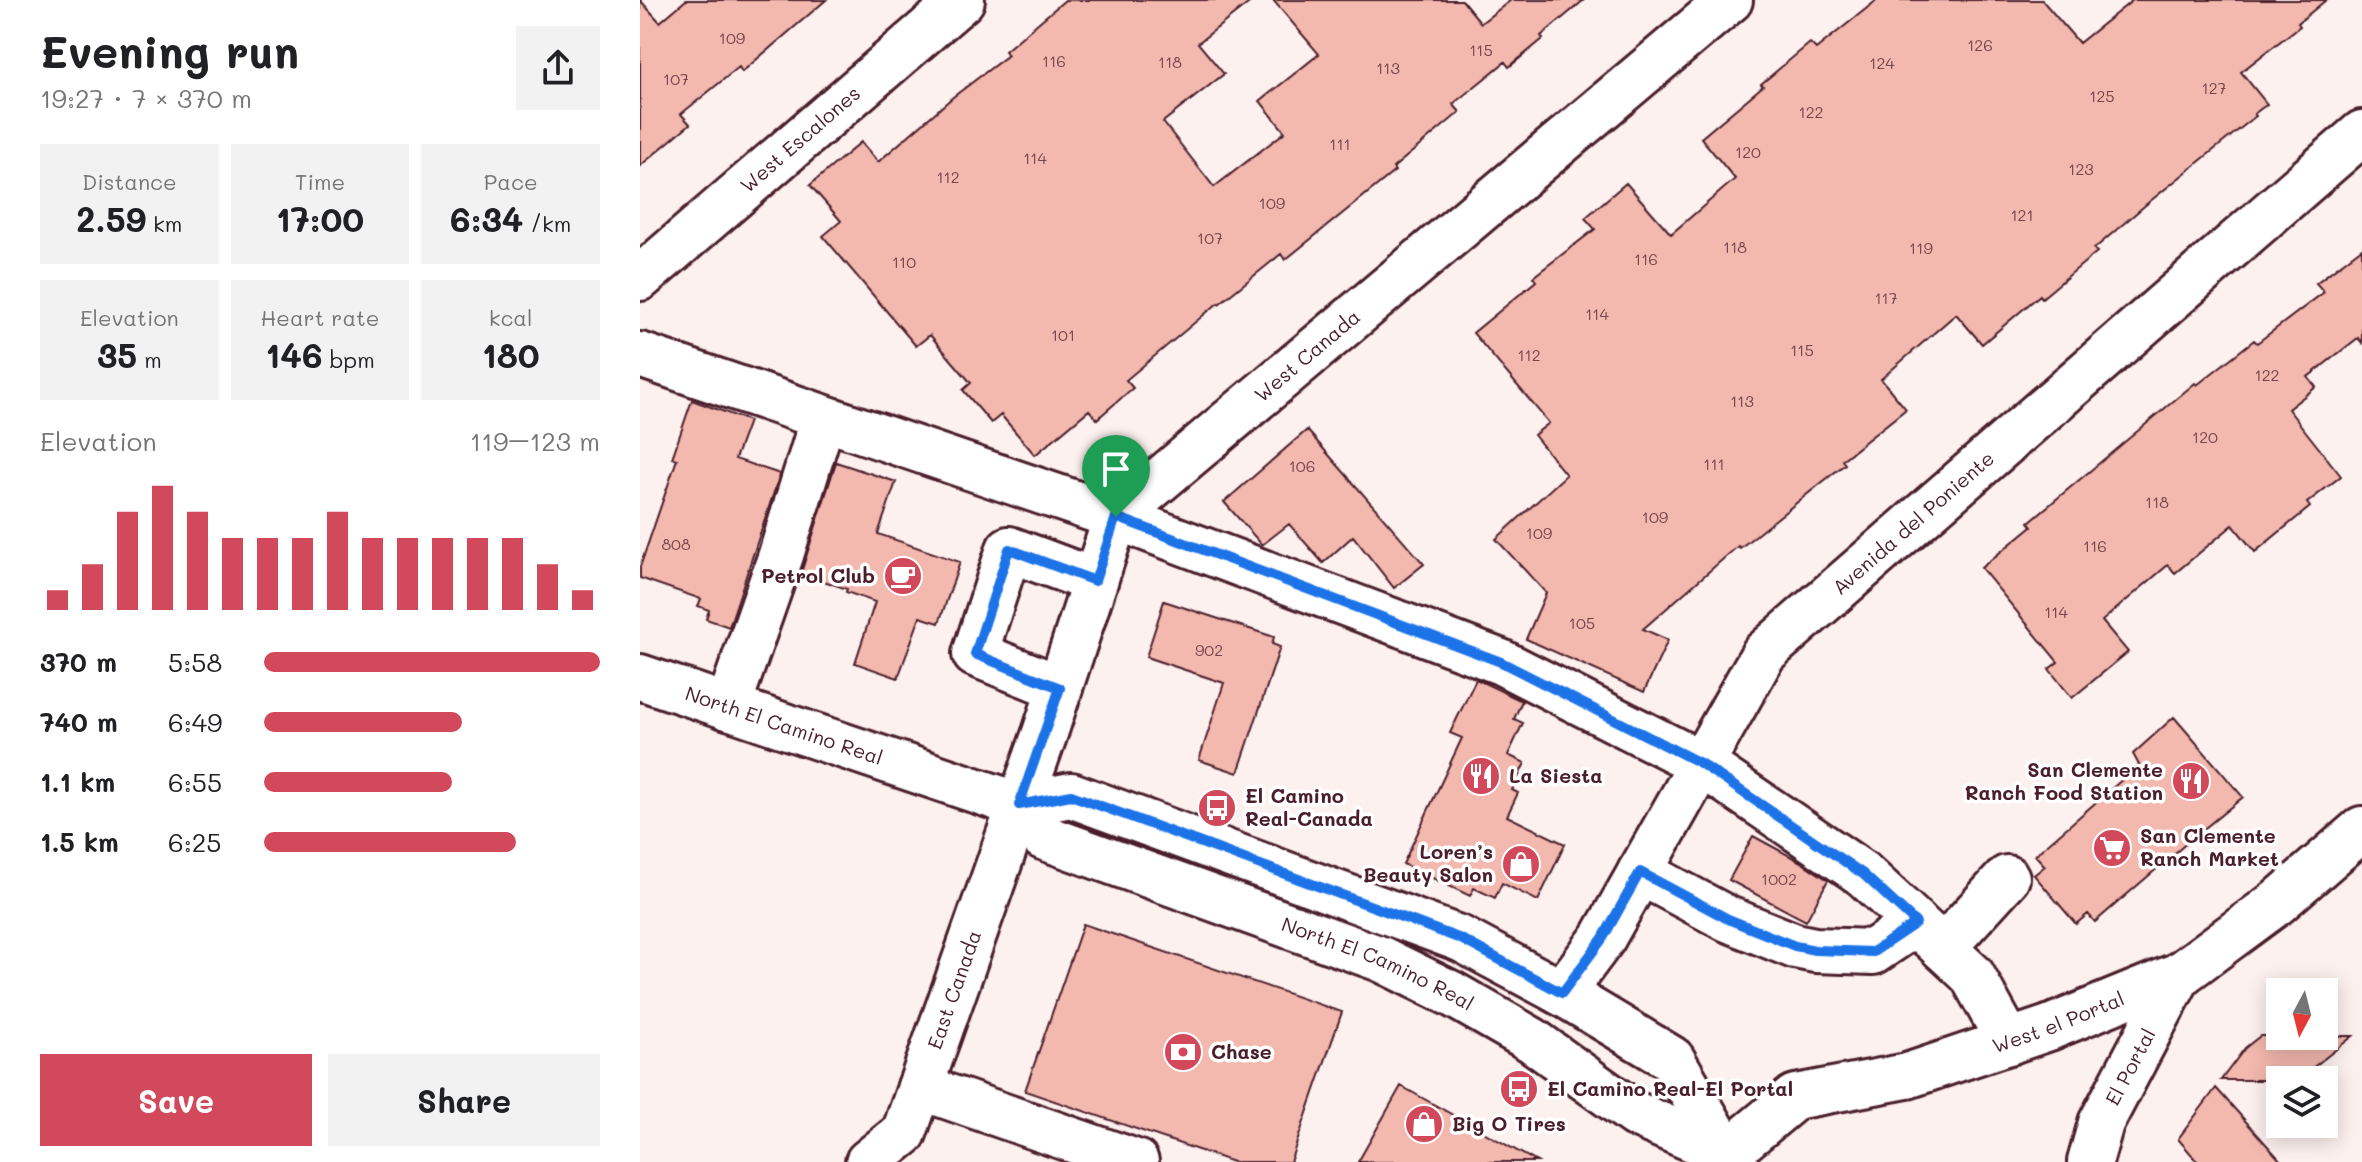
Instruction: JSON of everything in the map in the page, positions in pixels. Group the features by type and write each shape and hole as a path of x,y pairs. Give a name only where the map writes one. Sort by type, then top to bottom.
{"street":[{"name":"West Escalones","path":"640,278 962,0"},
{"name":"West Canada","path":"1116,517 1730,0"},
{"name":"Avenida del Poniente","path":"1562,993 1603,938 1764,653 2362,133"},
{"path":"644,370 823,418 1116,517 1501,662 1700,763 1863,874 1972,975 2009,1042"},
{"path":"728,707 781,555 823,418"},
{"path":"1019,805 1116,517"},
{"path":"1060,688 975,654 1009,549 1095,581"},
{"name":"North El Camino Real","path":"640,677 1019,805 1071,795 1461,939 1562,993 1672,1059 1726,1159"},
{"name":"North El Camino Real","path":"1019,805 1043,837 1381,959 1452,994 1532,1040 1635,1114 1726,1159"},
{"name":"East Canada","path":"868,1162 904,1133 1019,805"},
{"name":"West el Portal","path":"1726,1159 1795,1097 1907,1076 2049,1028 2179,975 2278,902 2362,829"},
{"path":"1640,872 1728,919 1795,946 1815,950 1873,952 1930,935 2007,878"},
{"name":"El Portal","path":"2102,1157 2101,1123 2179,975"},
{"path":"920,1087 1088,1154 1136,1162"}],"building":[{"path":"640,0 660,22 686,0 826,0 742,72 739,67 681,114 690,124 640,166"},
{"path":"1065,0 1253,0 1198,43 1224,74 1163,122 1214,187 1285,132 1260,101 1319,54 1273,0 1462,0 1481,23 1511,0 1584,0 1509,67 1505,62 1453,104 1460,112 1393,168 1395,171 1285,260 1281,254 1126,380 1133,388 1097,419 1089,410 1035,455 1001,415 991,423 963,390 971,383 930,335 916,346 823,236 841,221 810,185 861,142 878,162 953,97 1008,55 1005,51"},
{"path":"1877,0 2042,0 2079,43 2133,0 2326,0 2298,23 2300,26 2241,72 2267,104 2094,249 2097,252 1982,344 1956,314 1881,379 1906,409 1842,460 1845,464 1740,548 1738,546 1643,629 1668,640 1644,692 1526,639 1546,593 1496,539 1566,475 1534,435 1549,423 1473,333 1536,281 1533,277 1595,229 1585,218 1626,183 1671,234 1735,179 1701,138 1810,43 1816,49"},
{"path":"2362,248 2362,343 2358,338 2308,377 2316,387 2288,409 2341,476 2307,503 2310,507 2255,552 2233,525 2175,573 2168,565 2102,621 2128,652 2072,698 2049,669 2058,662 1981,568 2032,526 2029,522 2195,383 2197,385 2254,340 2257,343 2324,292 2316,283"},
{"path":"692,400 749,421 735,459 780,474 729,627 706,619 709,610 698,606 701,599 640,578 640,567 677,459 672,458"},
{"path":"1307,430 1424,564 1394,588 1353,536 1323,563 1289,524 1262,545 1224,502"},
{"path":"836,462 896,482 878,534 960,562 939,623 920,617 898,678 855,663 875,602 801,573"},
{"path":"1164,601 1274,637 1272,644 1280,647 1238,773 1199,760 1224,683 1146,657"},
{"name":"La Siesta","path":"1476,679 1522,701 1514,719 1523,723 1508,755 1525,763 1512,790 1518,793 1507,816 1565,844 1538,901 1502,883 1495,898 1474,888 1470,896 1403,864 1462,738 1450,733"},
{"name":"San Clemente Ranch Market","path":"2174,717 2243,797 2095,922 2088,914 2076,924 2034,875 2045,866 2035,855 2139,765 2133,754"},
{"path":"1753,836 1828,880 1806,921 1729,880"},
{"name":"Chase","path":"1083,924 1342,1012 1290,1162 1233,1162 1025,1091"},
{"path":"2260,1036 2266,1036 2266,1050 2335,1050 2315,1066 2266,1066 2266,1080 2221,1080 2245,1048"},
{"path":"2338,1036 2353,1036 2338,1048"},
{"name":"Big O Tires","path":"1401,1086 1537,1162 1358,1162"},
{"path":"2216,1088 2282,1162 2198,1162 2178,1139"}],"place":[{"name":"Petrol Club","path":"903,576"},
{"name":"La Siesta","path":"1481,776"},
{"name":"San Clemente Ranch Food Station","path":"2191,781"},
{"name":"El Camino Real-Canada","path":"1217,808"},
{"name":"San Clemente Ranch Market","path":"2112,848"},
{"name":"Loren’s Beauty Salon","path":"1521,864"},
{"name":"Chase","path":"1183,1052"},
{"name":"El Camino Real-El Portal","path":"1519,1089"},
{"name":"Big O Tires","path":"1424,1124"}],"route":[{"path":"1116,517 1501,662 1700,763 1863,874 1916,923 1873,952 1815,950 1795,946 1728,919 1640,872 1603,938 1562,993 1461,939 1071,795 1019,805 1060,688 975,654 1009,549 1095,581 1116,517"}]}
